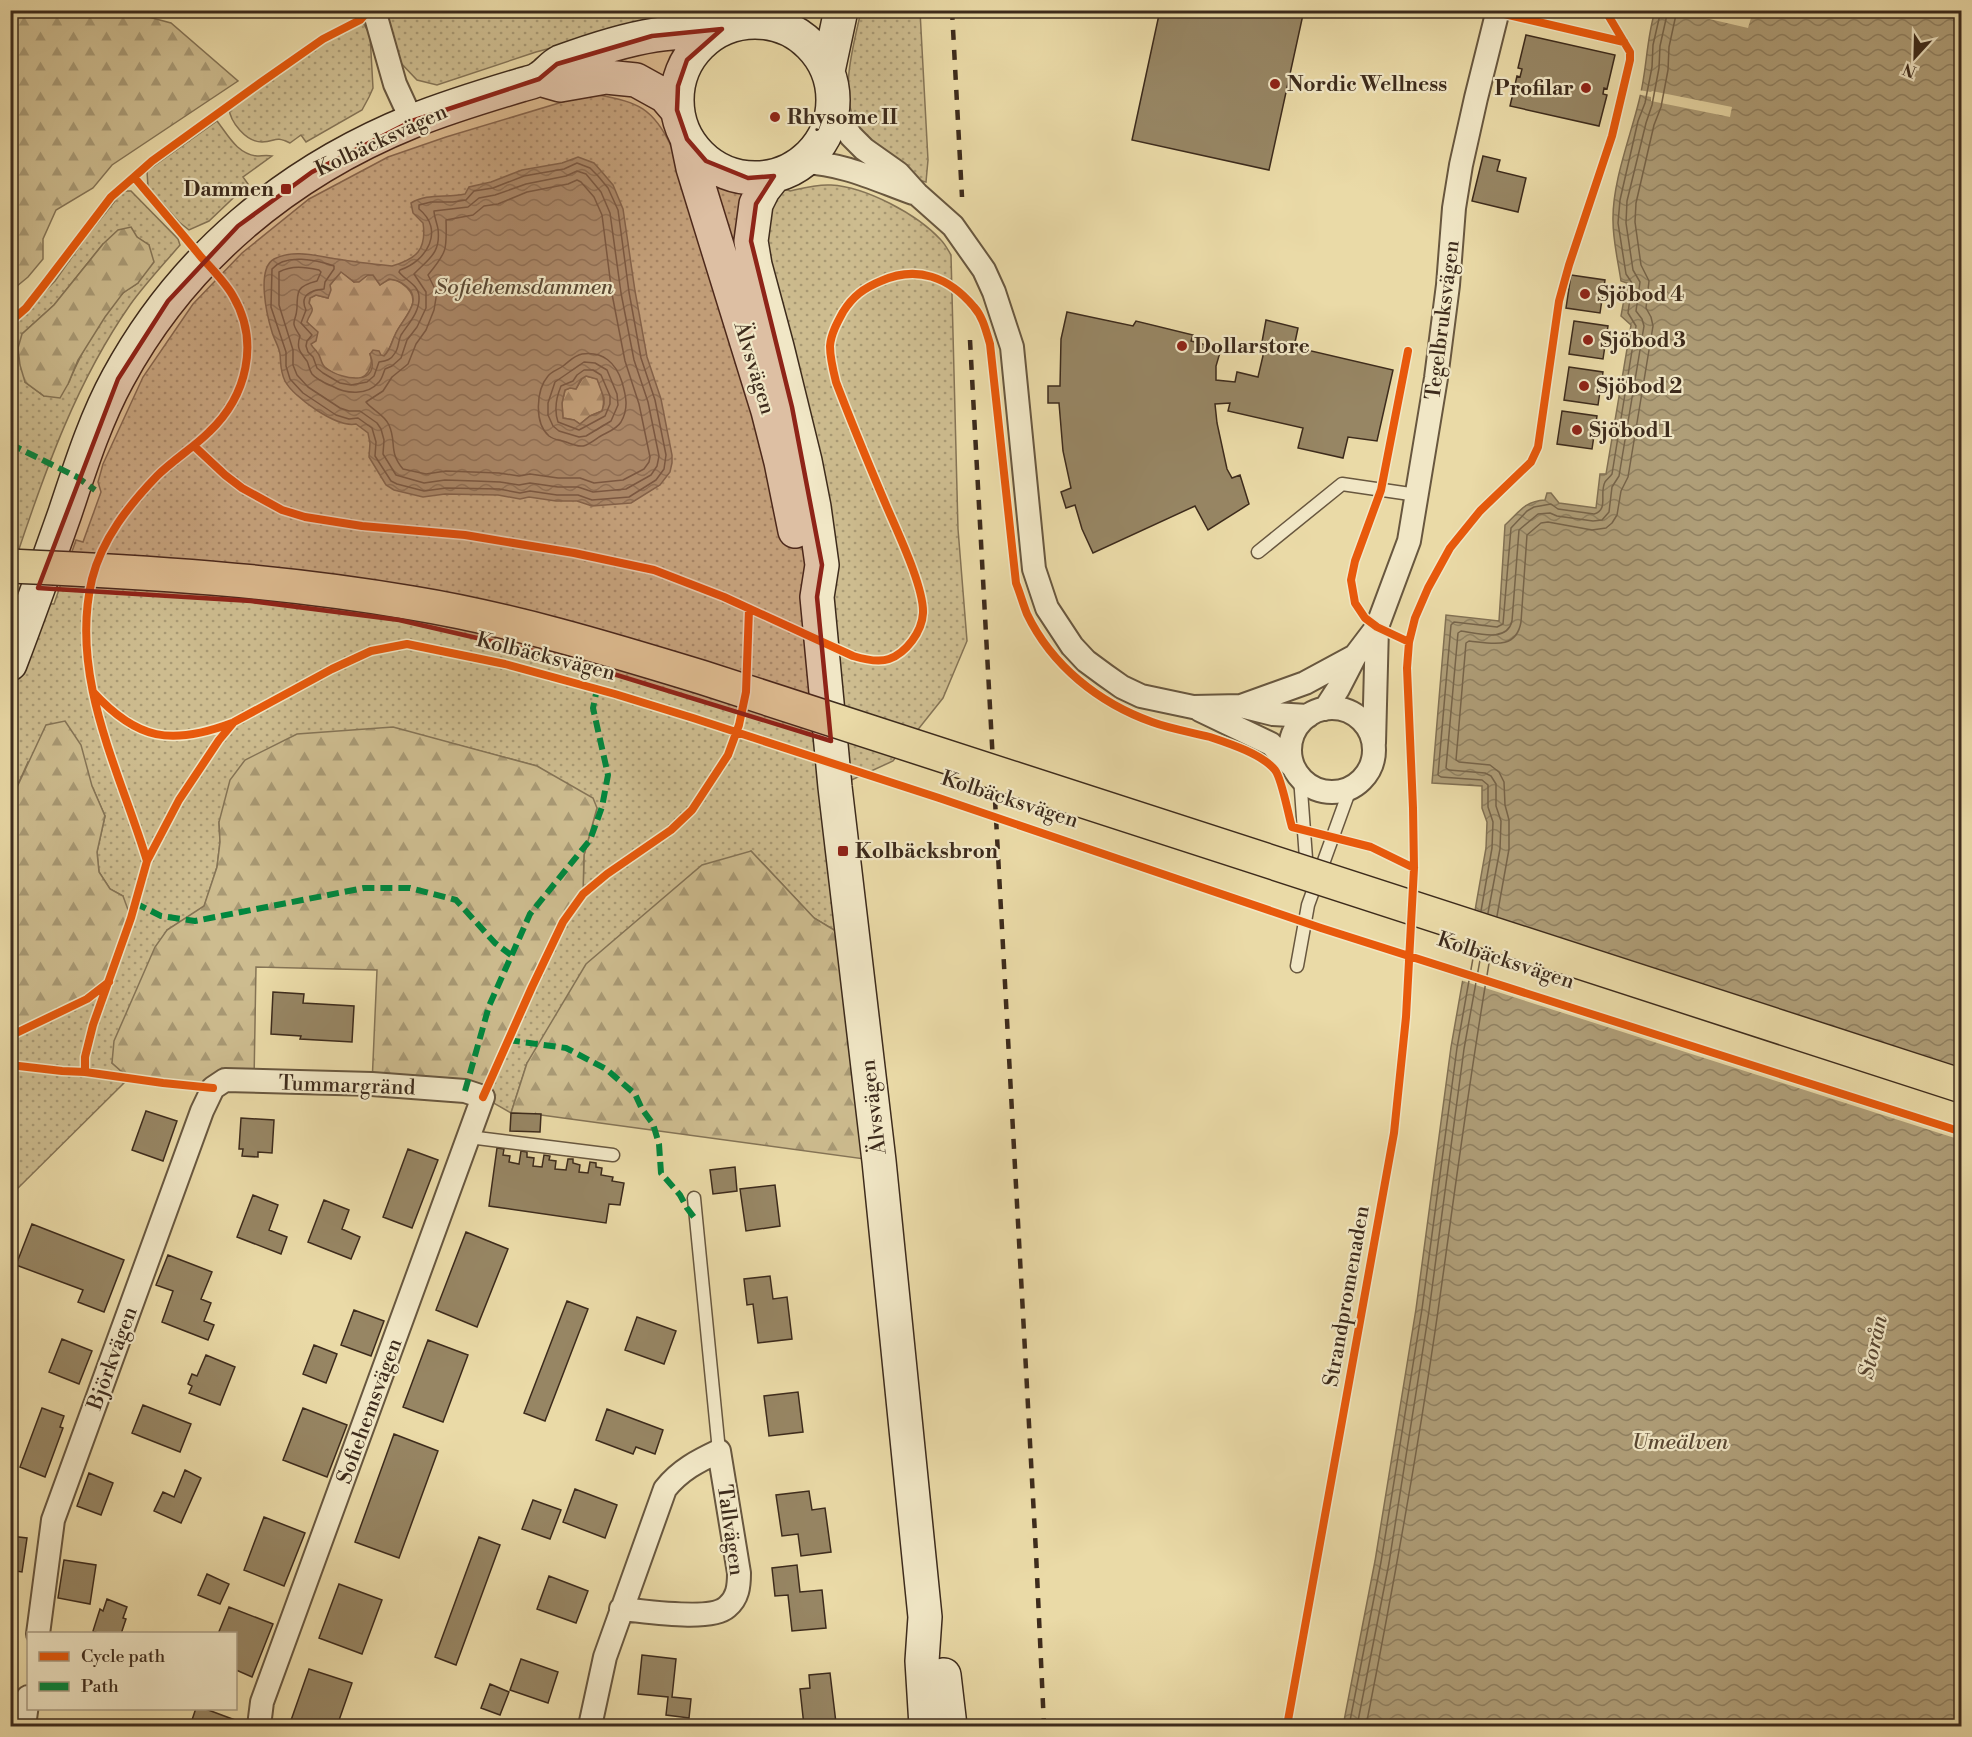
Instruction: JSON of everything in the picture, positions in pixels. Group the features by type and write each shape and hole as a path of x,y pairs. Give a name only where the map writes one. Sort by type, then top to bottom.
{"highway":[{"name":"Kolbäcksvägen","path":"10,566 126,571 312,588 413,603 519,625 713,681 1962,1086"},
{"name":"Kolbäcksvägen","path":"10,588 57,588 262,603 399,620 555,656 729,707 1347,909 1962,1105"}],"main road":[{"path":"828,71 841,10"},
{"path":"763,16 812,46 828,71 833,94 833,110 828,129 817,147 788,169 748,178 724,172 706,161 696,151 682,125 678,86 687,60 701,43 722,29 763,16"},
{"name":"Kolbäcksvägen","path":"10,664 97,426 118,379 168,301 199,265 238,226 286,189 349,151 412,121 539,79 557,64 602,48 652,36 722,29"},
{"name":"Kolbäcksvägen","path":"539,79 560,85 606,77 636,80 665,96 682,125"},
{"name":"Älvsvägen","path":"682,125 693,168 768,411 791,506 800,564 817,597"},
{"name":"Älvsvägen","path":"788,169 763,190 756,204 751,241 814,507 822,565 817,597 836,787 879,1161 925,1617 922,1661 926,1726"},
{"name":"Älvsvägen","path":"925,1617 942,1663 950,1726"}],"street":[{"path":"374,10 395,84 412,121"},
{"name":"Tegelbruksvägen","path":"1241,706 1305,683 1355,656 1377,627 1409,541 1436,378 1459,176 1498,10"},
{"path":"833,110 851,136 864,149 898,173 917,194 947,220 984,270 1003,316 1012,347 1034,569 1047,608 1072,646 1086,661 1122,687 1141,696 1193,707 1241,706 1273,714 1316,712 1334,708 1353,713 1365,724 1374,743 1375,752 1370,769 1359,783 1350,789 1331,792 1320,790 1310,786 1271,744 1193,707"},
{"path":"788,169 826,163 844,167 917,194"},
{"name":"Tegelbruksvägen","path":"1374,743 1377,627"},
{"path":"1297,773 1291,758 1292,740 1300,723 1316,712 1338,690 1355,656"},
{"name":"Tummargränd","path":"213,1088 225,1080 372,1084 465,1091 483,1097"},
{"name":"Björkvägen","path":"38,1632 54,1520 202,1111 213,1088"},
{"name":"Sofiehemsvägen","path":"259,1726 262,1702 483,1097"},
{"name":"Tallvägen","path":"590,1726 598,1683 621,1609 665,1489 676,1475 692,1464 719,1451 739,1573 739,1586 735,1598 726,1608 700,1615 621,1609"},
{"path":"24,1726 27,1705"}],"lane":[{"path":"1258,552 1342,484 1418,495"},
{"path":"1297,773 1305,830 1308,905"},
{"path":"1297,966 1308,905 1350,789"},
{"path":"469,1137 613,1155"},
{"name":"Tallvägen","path":"694,1198 719,1451"}],"highlighted area":[{"path":"722,29 687,60 678,86 677,110 687,139 706,161 748,178 774,176 756,204 751,241 792,407 822,565 817,597 831,741 555,656 399,620 251,601 38,588 118,379 168,301 238,226 312,172 412,121 539,79 557,64 652,36"}],"green space":[{"path":"11,10 126,11 171,23 238,81 112,165 93,188 56,210 43,239 43,259 28,277 11,291"},
{"path":"388,10 722,11 660,19 536,52 437,85 417,80 399,61 386,14"},
{"path":"861,11 920,11 928,160 926,182 906,172 871,142 859,129 851,111 849,68"},
{"path":"363,23 370,34 373,88 362,110 306,142 301,135 290,143 278,139 267,142 256,141 240,130 232,119 229,108 307,54 351,27"},
{"path":"598,95 623,100 643,109 658,123 671,146 790,191 831,185 875,196 905,212 931,230 951,255 958,529 967,641 943,698 893,761 836,787 854,942 814,918 751,851 527,1063 511,1113 483,1097 563,922 583,894 584,855 597,808 537,766 393,728 219,822 220,842 217,867 204,907 167,930 112,1063 129,1078 11,1195 11,1036 59,1013 123,896 110,889 99,872 97,852 105,816 92,786 28,762 11,800 11,603 54,604 76,540 83,542 101,492 98,482 103,464 143,377 193,304 242,253 309,199 388,157 579,97"},
{"path":"217,121 238,148 244,152 257,156 272,156 243,177 248,184 209,221 189,230 148,187 147,171"},
{"path":"123,191 131,191 178,239 180,245 130,305 94,364 64,426 17,555 10,555 10,326 55,281","holes":["137,237 149,245 138,283 122,294 98,324 68,384 44,396 25,382 22,334 54,305 103,244"]},
{"path":"131,227 137,237 149,245 154,262 138,283 123,293 105,317 78,360 60,398 44,396 25,382 18,348 22,334 54,305 103,244 118,230"},
{"path":"341,271 354,282 368,275 373,275 380,285 393,279 409,290 413,302 388,351 384,356 370,354 369,371 355,380 343,378 322,365 312,347 307,322 310,298 316,295 328,298 330,285"},
{"path":"586,376 597,379 604,403 602,411 590,416 580,424 563,418 562,403 565,390 576,389"},
{"path":"65,721 81,745 92,786 105,816 97,852 99,872 110,889 123,896 131,918 109,982 87,999 11,1036 11,800 46,725"},
{"path":"393,727 537,766 593,798 597,808 584,855 583,894 563,922 483,1097 372,1084 377,970 256,967 254,1081 213,1088 129,1078 112,1063 114,1041 155,947 167,930 204,906 217,867 220,842 219,822 230,780 245,760 297,734"},
{"path":"751,851 814,918 854,942 879,1161 541,1115 511,1113 527,1063 586,964 702,865"}],"water":[{"name":"Umeälven","path":"1655,11 1961,11 1961,1726 1343,1726 1375,1561 1416,1309 1451,1047 1486,848 1487,822 1482,808 1482,786 1432,783 1446,615 1499,621 1505,525 1523,508 1532,502 1545,500 1547,493 1551,493 1559,503 1596,508 1600,474 1606,474 1631,325 1621,316 1627,283 1621,281 1614,236 1613,206 1618,176 1642,90"},
{"name":"Sofiehemsdammen","path":"578,157 594,163 613,185 623,209 647,357 661,399 672,455 670,472 660,485 631,503 592,506 577,501 529,497 520,499 498,495 445,494 423,497 394,490 386,485 369,457 368,433 356,424 338,421 316,410 297,395 285,381 264,293 265,272 269,264 282,256 297,254 392,266 408,260 421,247 423,223 413,213 411,203 430,197 465,194 469,187 491,182 522,170 562,163","holes":["341,272 354,282 359,282 368,275 373,275 380,285 389,279 398,281 406,286 413,298 410,310 388,351 384,356 379,351 373,350 370,354 371,372 359,378 342,376 324,366 319,354 311,344 316,341 318,332 307,322 312,310 309,303 310,298 316,295 328,298 330,285","586,376 597,379 604,404 602,411 590,416 580,424 563,418 562,403 565,390 576,389 581,379"]}],"pier":[{"path":"1675,11 1719,11 1751,18 1748,28"},
{"path":"1638,90 1732,107 1730,117 1651,101 1651,97 1637,94"},
{"path":"1471,919 1961,1072 1961,1140 1460,980"}],"building":[{"path":"1160,10 1304,10 1269,170 1132,140"},
{"path":"1526,35 1615,55 1607,89 1604,88 1603,94 1607,95 1599,126 1510,106 1517,76 1520,77 1522,69 1518,68"},
{"path":"1483,156 1500,160 1497,171 1526,178 1518,212 1472,201"},
{"name":"Sjöbod 4","path":"1571,275 1605,280 1600,313 1566,308"},
{"path":"1067,312 1133,326 1136,321 1193,335 1191,341 1221,349 1216,366 1216,380 1235,382 1237,372 1258,377 1266,343 1262,342 1266,320 1298,328 1294,347 1393,370 1377,441 1348,437 1343,458 1298,448 1303,428 1228,411 1230,403 1215,404 1227,469 1232,478 1240,475 1249,504 1208,530 1195,506 1093,553 1082,529 1075,505 1066,508 1061,492 1071,488 1063,451 1059,403 1048,403 1048,386 1060,386 1061,339"},
{"name":"Sjöbod 3","path":"1574,321 1608,326 1603,359 1569,354"},
{"name":"Sjöbod 2","path":"1569,367 1603,372 1598,405 1564,400"},
{"name":"Sjöbod 1","path":"1562,411 1597,416 1592,449 1557,444"},
{"path":"273,992 304,994 303,1003 354,1006 352,1042 300,1039 301,1036 271,1034"},
{"path":"146,1111 177,1121 163,1161 132,1150"},
{"path":"511,1113 541,1114 540,1132 510,1131"},
{"path":"241,1118 274,1120 272,1153 258,1152 258,1157 242,1156 243,1149 239,1149"},
{"path":"497,1148 504,1149 503,1155 510,1156 509,1162 519,1164 521,1151 527,1152 527,1157 534,1158 533,1166 542,1167 544,1155 550,1156 549,1160 556,1161 555,1169 566,1170 568,1159 573,1159 573,1163 580,1165 579,1172 588,1173 590,1162 596,1163 596,1167 602,1168 601,1175 613,1177 612,1181 624,1183 620,1205 609,1204 606,1223 489,1206"},
{"path":"408,1149 438,1160 412,1228 383,1217"},
{"path":"735,1167 737,1191 713,1194 710,1170"},
{"path":"775,1185 780,1226 746,1231 740,1189"},
{"path":"253,1195 278,1205 269,1230 287,1237 281,1254 237,1237"},
{"path":"324,1200 349,1210 342,1229 360,1237 351,1259 308,1242"},
{"path":"32,1224 124,1260 104,1312 78,1302 83,1290 16,1265"},
{"path":"466,1232 508,1249 477,1327 436,1310"},
{"path":"168,1255 212,1272 201,1299 211,1303 204,1321 214,1325 208,1340 162,1322 173,1291 156,1285"},
{"path":"770,1276 773,1299 787,1297 792,1339 758,1343 753,1304 747,1305 744,1279"},
{"path":"567,1301 588,1309 545,1421 524,1413"},
{"path":"354,1310 384,1321 371,1356 341,1345"},
{"path":"637,1317 676,1331 664,1364 625,1350"},
{"path":"62,1339 92,1351 79,1384 49,1372"},
{"path":"428,1340 468,1355 443,1422 403,1407"},
{"path":"314,1345 337,1354 326,1383 303,1374"},
{"path":"206,1355 235,1367 220,1405 189,1393 192,1386 188,1384 192,1374 197,1376"},
{"path":"798,1392 803,1432 769,1436 764,1396"},
{"path":"143,1405 191,1424 180,1452 132,1433"},
{"path":"42,1408 64,1416 60,1427 63,1428 45,1477 20,1467"},
{"path":"303,1408 347,1425 327,1477 283,1460"},
{"path":"607,1409 663,1430 655,1454 636,1447 633,1454 596,1440"},
{"path":"394,1434 438,1451 399,1558 355,1542"},
{"path":"185,1470 201,1478 181,1523 154,1511 163,1492 174,1497"},
{"path":"89,1473 113,1483 101,1515 77,1506"},
{"path":"575,1489 617,1505 605,1538 563,1522"},
{"path":"809,1491 812,1510 825,1508 831,1552 801,1556 798,1534 782,1536 776,1495"},
{"path":"533,1500 561,1510 550,1539 522,1529"},
{"path":"264,1517 305,1533 284,1586 244,1570"},
{"path":"10,1536 27,1538 22,1572 10,1570"},
{"path":"479,1537 500,1545 456,1665 435,1657"},
{"path":"64,1560 96,1565 90,1604 58,1598"},
{"path":"797,1565 800,1592 822,1590 826,1628 792,1631 788,1595 775,1596 772,1568"},
{"path":"207,1574 229,1584 220,1604 198,1595"},
{"path":"549,1576 588,1591 576,1623 537,1609"},
{"path":"339,1584 382,1600 362,1654 319,1638"},
{"path":"107,1599 127,1607 122,1632 93,1631 100,1609 103,1611"},
{"path":"10,1604 14,1605 12,1618 15,1618 10,1646"},
{"path":"229,1607 273,1624 252,1677 237,1670 237,1632 219,1632"},
{"path":"642,1655 676,1659 672,1697 691,1699 689,1718 666,1715 668,1697 638,1694"},
{"path":"521,1659 558,1672 548,1703 510,1690"},
{"path":"309,1669 352,1683 337,1726 289,1726"},
{"path":"830,1673 836,1723 804,1726 800,1689 810,1688 809,1675"},
{"path":"490,1684 509,1692 500,1715 481,1708"},
{"path":"195,1710 208,1710 235,1720 232,1726 190,1726"}],"railway":[{"path":"952,10 962,197"},
{"path":"970,340 1044,1726"}],"marked path":[{"path":"10,444 77,477 95,490"},
{"path":"465,1091 489,1006 530,914 590,840 602,807 608,775 593,708 597,689"},
{"path":"135,903 161,916 195,921 364,888 410,888 456,900 495,943 511,955"},
{"path":"508,1040 566,1048 606,1069 635,1094 653,1124 659,1144 661,1173 680,1195 696,1220"}],"cycle path":[{"path":"147,861 111,757 92,687 87,651 87,615 92,579 102,550 136,499 157,476 203,438 233,402 245,368 247,350 246,332 241,314 230,291 134,177 152,161 260,83 323,39 360,20 369,10"},
{"path":"1487,10 1624,42"},
{"name":"Strandpromenaden","path":"1287,1726 1394,1133 1406,1017 1414,868 1407,668 1409,642 1415,618 1428,588 1450,548 1480,511 1531,462 1538,447 1559,301 1612,136 1630,60 1630,52 1605,10"},
{"path":"10,322 26,308 111,197 134,177"},
{"path":"194,446 242,488 282,510 305,517 362,526 465,535 574,553 654,570 724,597 853,656 885,660 901,652 912,641 922,620 922,602 909,559 836,382 830,346 833,333 843,312 851,301 864,290 894,276 920,274 932,277 943,281 964,297 977,311 986,329 990,344 1016,583 1027,614 1037,633 1050,650 1079,680 1132,714 1174,729 1210,737 1235,746 1269,764 1280,781 1292,827 1371,847 1414,868"},
{"path":"1408,351 1381,490 1355,561 1351,580 1355,603 1365,618 1377,627 1409,642"},
{"path":"483,1097 563,922 583,894 607,874 671,830 692,810 728,755 739,725 746,692 749,609"},
{"path":"85,1072 85,1057 93,1025 131,918 147,861 179,800 219,740 234,722 332,669 371,651 407,644 505,664 693,718 939,798 1321,928 1962,1132"},
{"path":"93,692 125,720 140,729 156,734 191,735 232,723"},
{"path":"10,1036 87,999 109,982"},
{"path":"10,1065 213,1088"}],"place":[{"name":"Nordic Wellness","path":"1275,84"},
{"name":"Profilar","path":"1586,88"},
{"name":"Rhysome II","path":"775,117"},
{"name":"Dammen","path":"286,189"},
{"name":"Sjöbod 4","path":"1585,294"},
{"name":"Sjöbod 3","path":"1588,340"},
{"name":"Dollarstore","path":"1182,346"},
{"name":"Sjöbod 2","path":"1584,386"},
{"name":"Sjöbod 1","path":"1577,430"},
{"name":"Kolbäcksbron","path":"843,851"}],"water label":[{"name":"Storån","path":"1872,1347"}]}
